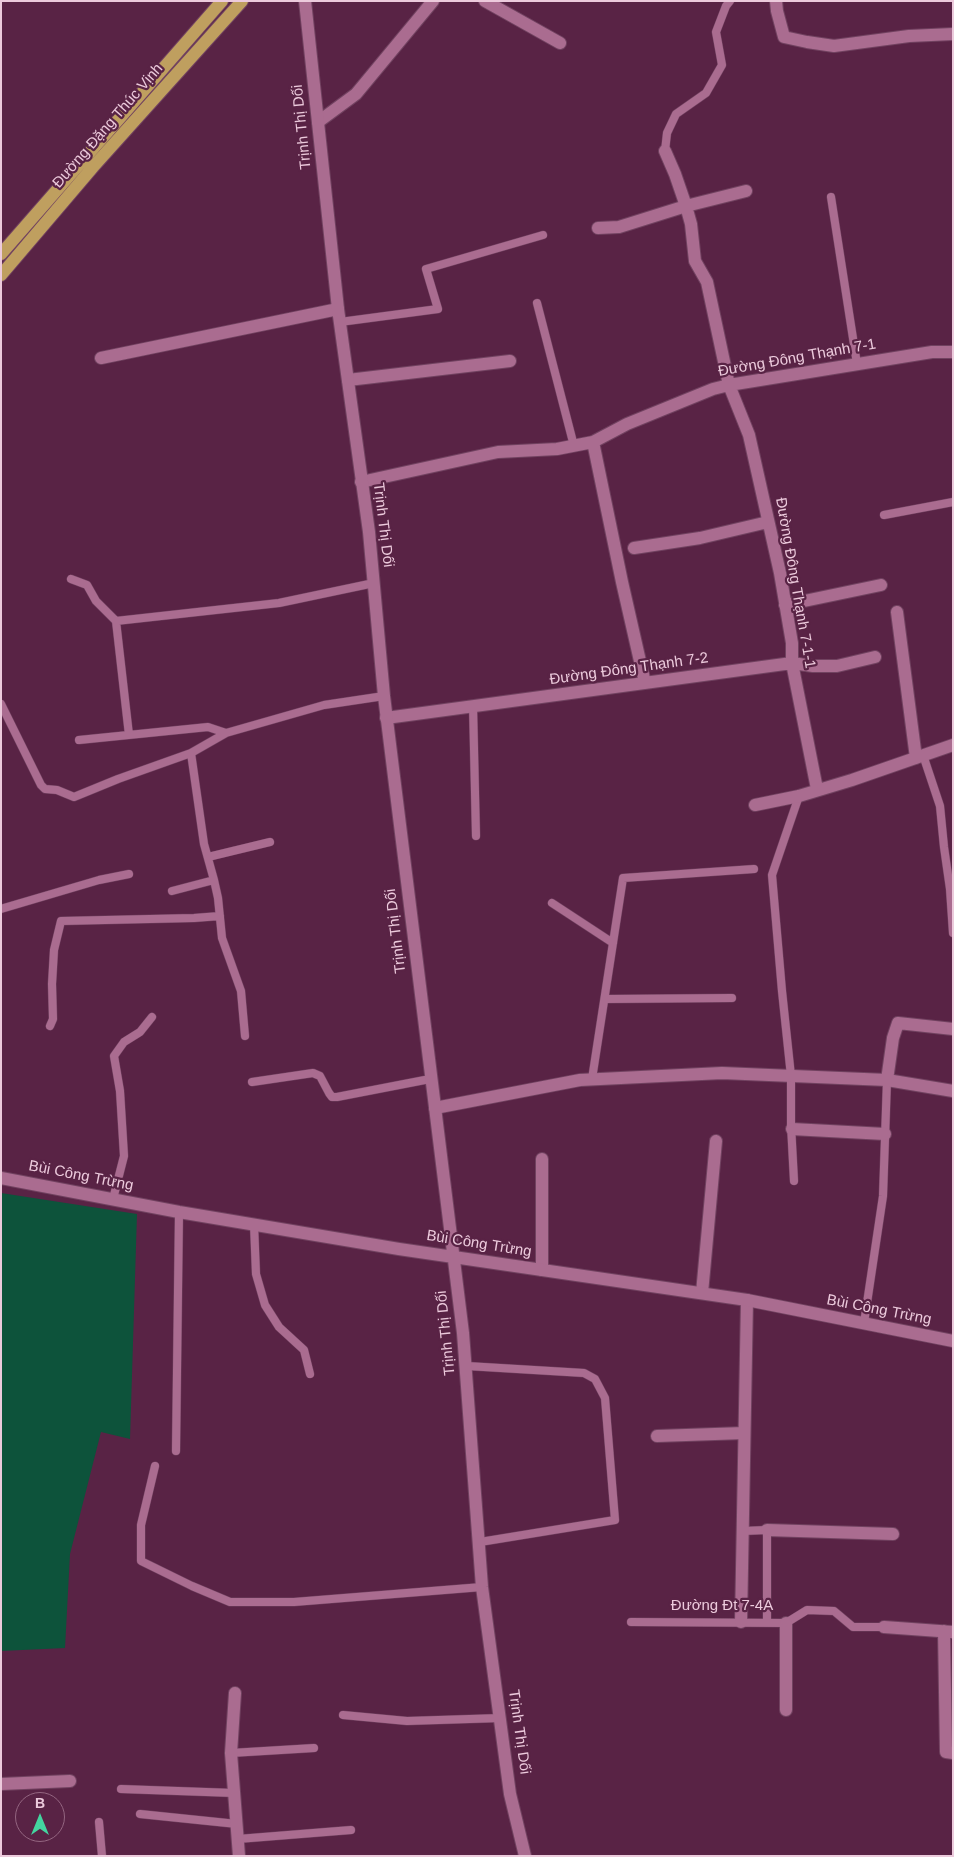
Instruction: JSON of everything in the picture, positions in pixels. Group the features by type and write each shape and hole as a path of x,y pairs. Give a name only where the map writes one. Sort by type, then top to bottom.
{"main road":[{"name":"Đường Đặng Thúc Vịnh","path":"1,254 222,1"},
{"name":"Đường Đặng Thúc Vịnh","path":"1,275 93,167 242,1"}],"street":[{"name":"Trịnh Thị Dối","path":"305,1 338,309 369,532 386,718 467,1366 482,1586 510,1794 525,1856"},
{"path":"318,122 356,94 433,1"},
{"path":"485,1 560,43"},
{"path":"776,1 784,37 807,42 834,46 909,36 953,34"},
{"name":"Đường Đông Thạnh 7-1-1","path":"665,151 675,174 691,224 695,261 707,282 729,385 749,435 785,604 792,643 792,663 817,790"},
{"path":"598,228 619,227 686,206 746,191"},
{"path":"101,358 338,309"},
{"name":"Đường Đông Thạnh 7-1","path":"361,482 498,452 557,449 593,442 627,424 713,389 729,385 932,352 953,352"},
{"path":"348,380 510,361"},
{"path":"593,442 645,683"},
{"path":"634,548 700,538 768,522"},
{"path":"785,604 881,585"},
{"path":"897,612 920,756"},
{"name":"Đường Đông Thạnh 7-2","path":"386,718 792,663 813,666 837,666 875,657"},
{"path":"755,805 799,796 852,780 953,745"},
{"path":"887,1080 893,1038 898,1023 953,1029"},
{"path":"435,1108 580,1080 722,1073 887,1080 953,1091"},
{"path":"792,1129 885,1134"},
{"path":"702,1294 716,1141"},
{"path":"542,1159 542,1270"},
{"name":"Bùi Công Trừng","path":"2,1175 179,1212 454,1258 747,1300 953,1341"},
{"path":"741,1622 747,1300"},
{"path":"657,1436 744,1433"},
{"path":"767,1530 893,1534"},
{"path":"786,1623 786,1710"},
{"name":"Đường Đt 7-4A","path":"884,1627 948,1632"},
{"path":"948,1632 946,1752 953,1753"},
{"path":"235,1693 231,1752 239,1856"},
{"path":"1,1784 70,1781"}],"lane":[{"path":"665,151 668,133 676,114 706,93 722,65 716,32 726,6 730,1"},
{"path":"831,197 857,364"},
{"path":"340,322 438,309 426,269 543,235"},
{"path":"537,303 574,446"},
{"path":"884,514 953,502"},
{"path":"71,579 87,585 96,600 116,622 129,735"},
{"path":"116,622 279,603 374,583"},
{"path":"1,704 41,785 45,789 57,790 74,798 118,779 191,753 226,733 324,705 384,696"},
{"path":"473,706 476,836"},
{"path":"79,740 208,727 226,733"},
{"path":"191,753 208,857 214,880 222,938 241,991 245,1036"},
{"path":"920,756 940,806 953,933"},
{"path":"794,1181 791,1076 772,875 799,796"},
{"path":"208,857 270,842"},
{"path":"592,1079 623,878 754,869"},
{"path":"1,909 99,880 128,874"},
{"path":"172,891 214,880"},
{"path":"552,903 613,943"},
{"path":"50,1026 53,1019 52,984 54,950 61,921 220,916"},
{"path":"605,999 732,998"},
{"path":"113,1199 124,1156 120,1091 114,1056 124,1042 140,1032 152,1017"},
{"path":"252,1082 312,1073 320,1076 332,1097 337,1097 430,1079"},
{"path":"864,1323 883,1196 887,1080"},
{"path":"176,1451 179,1212"},
{"path":"254,1224 256,1274 265,1305 279,1327 304,1350 310,1374"},
{"path":"467,1366 584,1373 595,1379 605,1398 615,1520 480,1542"},
{"path":"155,1466 141,1526 141,1561 230,1602 294,1602 482,1586"},
{"path":"743,1531 767,1530 767,1622"},
{"name":"Đường Đt 7-4A","path":"631,1622 786,1623 807,1610 834,1612 854,1627 884,1627"},
{"path":"343,1715 407,1721 501,1718"},
{"path":"231,1752 314,1748"},
{"path":"121,1789 234,1793"},
{"path":"140,1814 237,1824"},
{"path":"99,1822 102,1856"},
{"path":"238,1839 351,1830"}],"green space":[{"path":"1,1193 137,1214 130,1439 101,1432 70,1554 65,1648 1,1651"}]}
